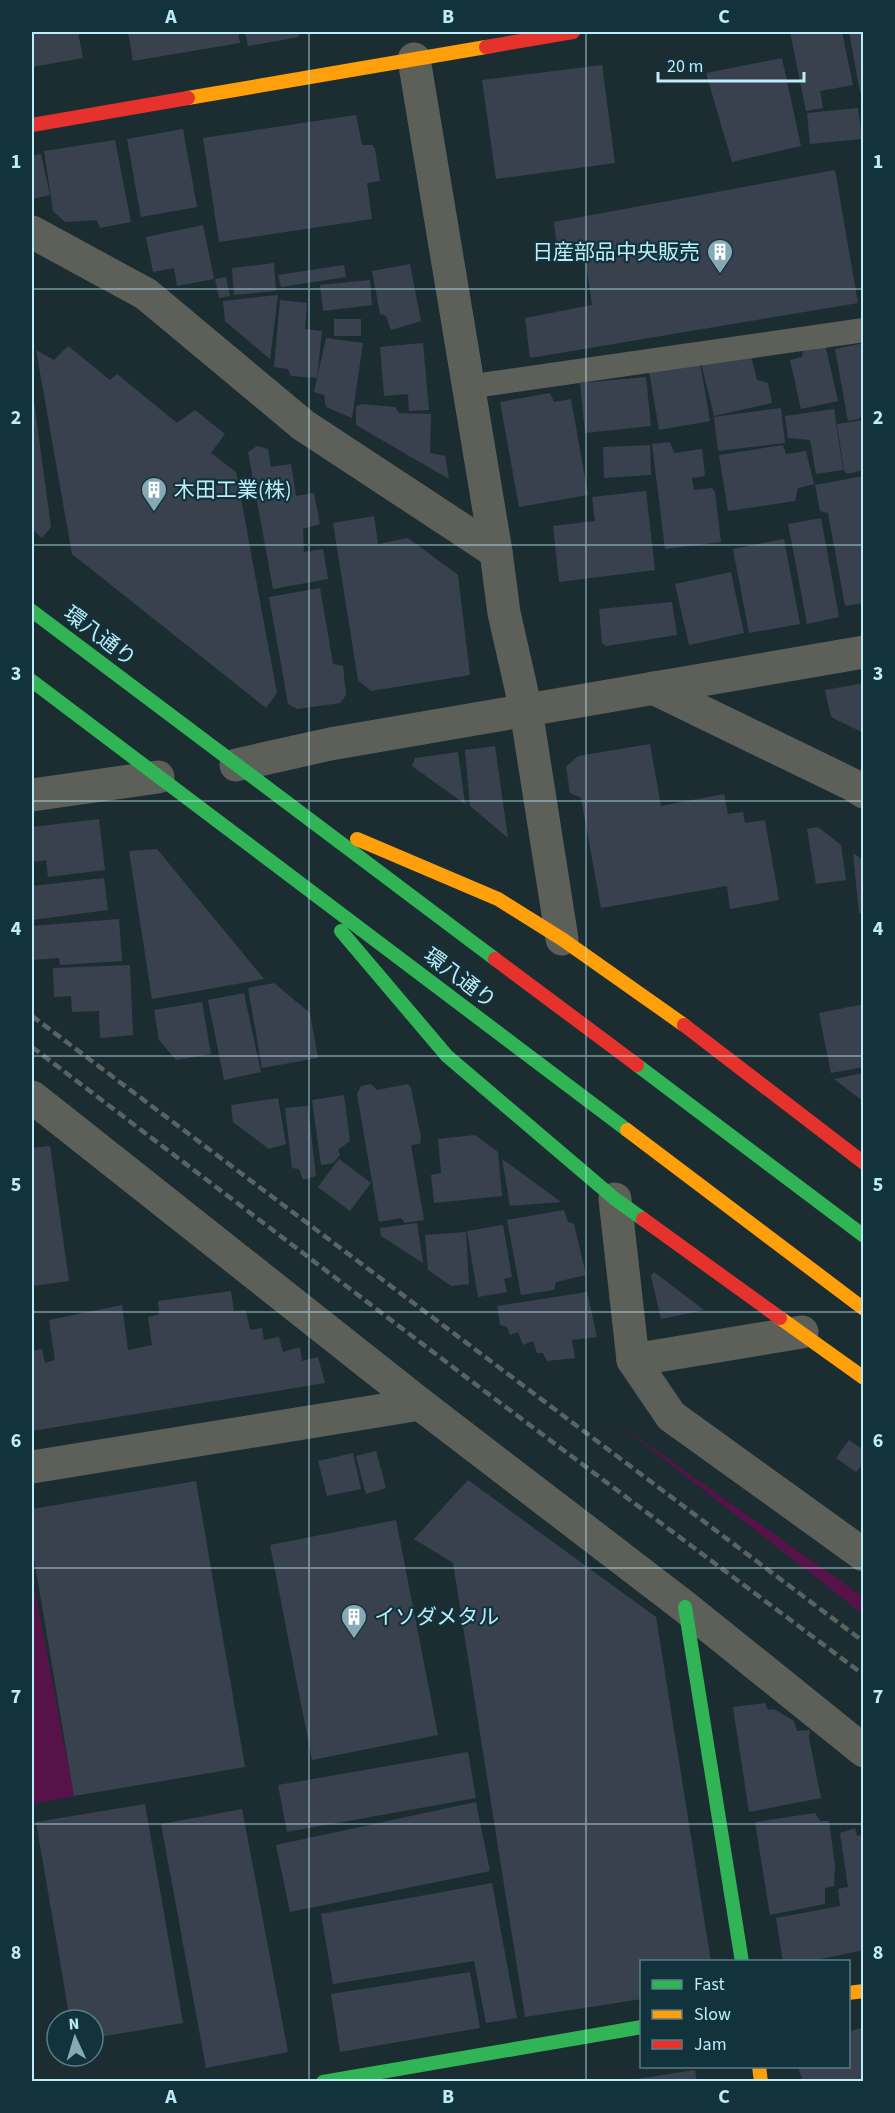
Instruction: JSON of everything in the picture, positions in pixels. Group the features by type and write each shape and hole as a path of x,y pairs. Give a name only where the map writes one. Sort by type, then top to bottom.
{"main road":[{"path":"32,125 573,32"},
{"name":"環八通り","path":"32,611 864,1236"},
{"name":"環八通り","path":"32,681 864,1309"},
{"path":"308,819 498,899 562,939 684,1025 864,1163"},
{"path":"298,882 447,1056 615,1199 864,1378"},
{"path":"685,1606 742,1960"},
{"path":"323,2082 640,2027"}],"street":[{"path":"414,59 496,552 504,613 526,710 562,939"},
{"path":"32,232 146,294 303,425 496,552"},
{"path":"236,765 330,744 864,652"},
{"path":"653,688 853,784 864,792"},
{"path":"32,795 158,777"},
{"path":"32,1098 420,1404 685,1606 864,1751"},
{"path":"615,1199 633,1360 671,1416 864,1555"},
{"path":"633,1360 802,1332"},
{"path":"32,1467 420,1404"}],"lane":[{"path":"467,387 864,330"}],"shaded area":[{"path":"620,1425 863,1597 863,1614"},
{"path":"32,1575 74,1796 32,1804"}],"building":[{"path":"32,32 78,32 83,58 32,67"},
{"path":"128,32 238,32 240,43 133,61"},
{"path":"245,32 298,32 299,37 248,46"},
{"path":"790,32 842,32 853,85 820,91 823,108 806,111"},
{"path":"849,32 864,32 864,91 860,92"},
{"path":"782,58 801,146 732,162 706,73"},
{"path":"602,65 615,163 496,179 482,80"},
{"path":"858,108 862,139 810,144 807,113"},
{"path":"356,115 362,145 372,145 375,149 380,181 367,183 372,219 219,242 203,138"},
{"path":"183,129 197,207 141,217 127,139"},
{"path":"115,140 131,222 100,228 97,220 65,222 53,211 44,151"},
{"path":"41,154 50,195 32,199 32,156"},
{"name":"日産部品中央販売","path":"835,170 858,303 530,358 525,318 592,305 583,242 557,247 554,222"},
{"path":"203,225 214,279 177,286 174,268 153,272 146,237"},
{"path":"274,263 276,291 234,295 232,268"},
{"path":"410,264 421,321 391,330 386,316 380,314 372,271"},
{"path":"344,265 346,277 281,287 278,275"},
{"path":"226,277 230,296 219,298 215,279"},
{"path":"370,280 372,305 323,311 320,285"},
{"path":"278,295 270,359 225,321 223,301"},
{"path":"280,300 307,303 305,329 322,331 317,378 291,376 288,369 274,367"},
{"path":"334,319 361,319 361,336 334,336"},
{"path":"326,338 363,343 352,418 326,407 324,395 314,392"},
{"path":"423,343 429,410 409,411 408,394 384,396 380,347"},
{"path":"864,343 864,411 859,419 848,421 835,349"},
{"path":"825,344 838,401 801,409 790,360 802,357 803,348"},
{"name":"木田工業(株)","path":"68,346 110,380 117,374 177,423 195,410 225,434 211,453 236,472 277,693 266,708 72,554 36,350 54,360"},
{"path":"750,352 757,380 768,383 772,403 714,416 701,363"},
{"path":"700,362 710,421 659,430 649,371"},
{"path":"646,377 651,426 585,433 580,383"},
{"path":"32,387 51,527 42,538 32,529"},
{"path":"550,393 554,402 571,399 588,495 519,507 500,402"},
{"path":"361,404 395,407 399,413 431,414 430,453 445,456 449,479 356,425 356,407"},
{"path":"781,408 785,443 718,451 714,417"},
{"path":"834,409 843,470 816,474 810,440 788,438 785,416"},
{"path":"864,420 864,470 847,474 844,471 837,424"},
{"path":"670,442 674,453 702,449 705,476 692,478 694,490 712,488 715,492 721,542 665,549 652,444"},
{"path":"650,445 651,475 604,478 603,447"},
{"path":"783,445 786,454 806,451 814,484 798,488 795,501 728,511 719,455"},
{"path":"257,446 268,449 271,467 291,464 296,496 314,493 320,524 303,529 304,552 323,549 328,579 273,589 248,452"},
{"path":"864,476 864,603 845,606 828,513 820,511 815,485"},
{"path":"646,491 655,570 559,582 553,526 595,521 592,497"},
{"path":"374,516 378,544 408,538 458,575 470,675 371,691 358,680 333,523"},
{"path":"821,518 839,617 807,624 788,524"},
{"path":"784,539 800,624 749,633 733,549"},
{"path":"731,572 744,633 689,645 675,584"},
{"path":"320,588 333,664 343,666 346,695 340,703 297,709 288,704 269,597"},
{"path":"672,602 677,635 606,646 602,643 599,609"},
{"path":"864,683 864,733 831,717 825,690"},
{"path":"650,744 661,806 724,794 728,814 743,812 745,823 765,820 779,900 730,909 727,886 601,908 581,798 570,793 566,767 578,756"},
{"path":"495,746 508,838 470,806 465,750"},
{"path":"458,752 465,804 412,766 415,758"},
{"path":"99,819 105,870 48,877 46,860 32,862 32,827"},
{"path":"818,827 841,845 846,880 816,884 807,829"},
{"path":"157,849 264,979 152,999 129,851"},
{"path":"853,853 864,861 864,912 859,913"},
{"path":"104,878 108,910 32,920 32,886"},
{"path":"119,919 122,961 60,965 59,958 32,960 32,926"},
{"path":"130,965 133,1035 100,1038 99,1011 72,1012 71,996 54,997 53,968"},
{"path":"274,983 310,1013 318,1058 262,1068 248,988"},
{"path":"244,993 261,1072 224,1080 208,1000"},
{"path":"202,1002 211,1054 176,1060 159,1040 154,1010"},
{"path":"864,1004 864,1067 831,1073 819,1013"},
{"path":"864,1073 864,1102 834,1079"},
{"path":"371,1084 377,1090 408,1084 411,1088 421,1137 420,1144 411,1145 424,1220 405,1223 401,1218 379,1222 357,1094 361,1086"},
{"path":"344,1095 350,1141 338,1150 340,1155 333,1163 321,1165 312,1100"},
{"path":"278,1098 286,1144 269,1149 233,1122 231,1105"},
{"path":"308,1106 316,1176 303,1180 299,1169 292,1168 285,1108"},
{"path":"475,1135 498,1152 502,1196 434,1203 431,1175 441,1173 438,1139"},
{"path":"50,1146 69,1281 32,1286 32,1148"},
{"path":"339,1159 371,1183 350,1211 318,1187"},
{"path":"502,1159 561,1202 510,1206"},
{"path":"564,1210 568,1222 574,1224 586,1275 556,1282 554,1290 521,1295 507,1220"},
{"path":"417,1223 423,1263 381,1236 380,1228"},
{"path":"503,1225 512,1277 504,1279 507,1292 478,1297 467,1231"},
{"path":"466,1232 469,1284 451,1286 428,1270 425,1235"},
{"path":"654,1272 704,1310 661,1319 651,1276"},
{"path":"231,1291 234,1311 246,1310 250,1330 262,1328 264,1340 279,1337 283,1352 300,1347 302,1361 318,1357 325,1383 32,1431 32,1351 42,1349 45,1363 55,1360 49,1320 122,1305 128,1350 152,1345 148,1317 159,1314 158,1301"},
{"path":"587,1292 597,1337 572,1340 575,1358 547,1361 543,1353 537,1353 533,1341 523,1345 518,1332 510,1335 507,1327 500,1325 497,1306"},
{"path":"849,1440 864,1450 864,1463 856,1472 836,1458"},
{"path":"376,1451 386,1488 366,1494 356,1456"},
{"path":"353,1453 361,1489 327,1496 318,1461"},
{"path":"468,1480 656,1617 711,1960 640,1960 640,1999 525,2017 453,1563 414,1539"},
{"path":"196,1481 245,1767 74,1796 32,1547 32,1509"},
{"name":"イソダメタル","path":"396,1520 438,1735 312,1760 270,1545"},
{"path":"765,1703 768,1710 774,1709 794,1721 797,1731 810,1730 809,1738 821,1798 749,1812 733,1707"},
{"path":"468,1752 476,1798 287,1832 278,1785"},
{"path":"476,1802 490,1871 290,1912 276,1845"},
{"path":"145,1804 183,2023 105,2036 105,2008 68,2008 36,1822"},
{"path":"242,1809 288,2052 206,2068 161,1824"},
{"path":"815,1813 820,1821 829,1821 835,1865 834,1886 825,1888 825,1904 770,1915 755,1822"},
{"path":"855,1828 857,1836 864,1835 864,1950 816,1960 783,1960 776,1918 840,1906 838,1889 848,1887 840,1833"},
{"path":"492,1883 517,2018 486,2023 474,1961 333,1984 321,1914"},
{"path":"470,1972 480,2028 340,2052 331,1994"},
{"path":"864,2027 864,2082 803,2082 799,2068 850,2068 850,2031"},
{"path":"695,2070 697,2082 630,2082 630,2080"}],"railway":[{"path":"32,1016 864,1642"},
{"path":"32,1047 483,1390 864,1675"}],"traffic: fast":[{"path":"32,611 495,959"},
{"path":"32,681 627,1130"},
{"path":"341,931 447,1056 615,1199 643,1219"},
{"path":"637,1065 864,1236"},
{"path":"685,1607 742,1960"},
{"path":"323,2082 640,2027"}],"traffic: slow":[{"path":"188,98 486,47"},
{"path":"357,839 498,899 562,939 684,1025"},
{"path":"627,1130 864,1309"},
{"path":"780,1318 864,1378"},
{"path":"850,1993 864,1991"},
{"path":"759,2068 761,2082"}],"traffic: jam":[{"path":"486,47 573,32"},
{"path":"32,125 188,98"},
{"path":"495,959 637,1065"},
{"path":"684,1025 864,1163"},
{"path":"643,1219 780,1318"}],"place":[{"name":"日産部品中央販売","path":"720,275"},
{"name":"木田工業(株)","path":"154,513"},
{"name":"イソダメタル","path":"354,1640"}]}
